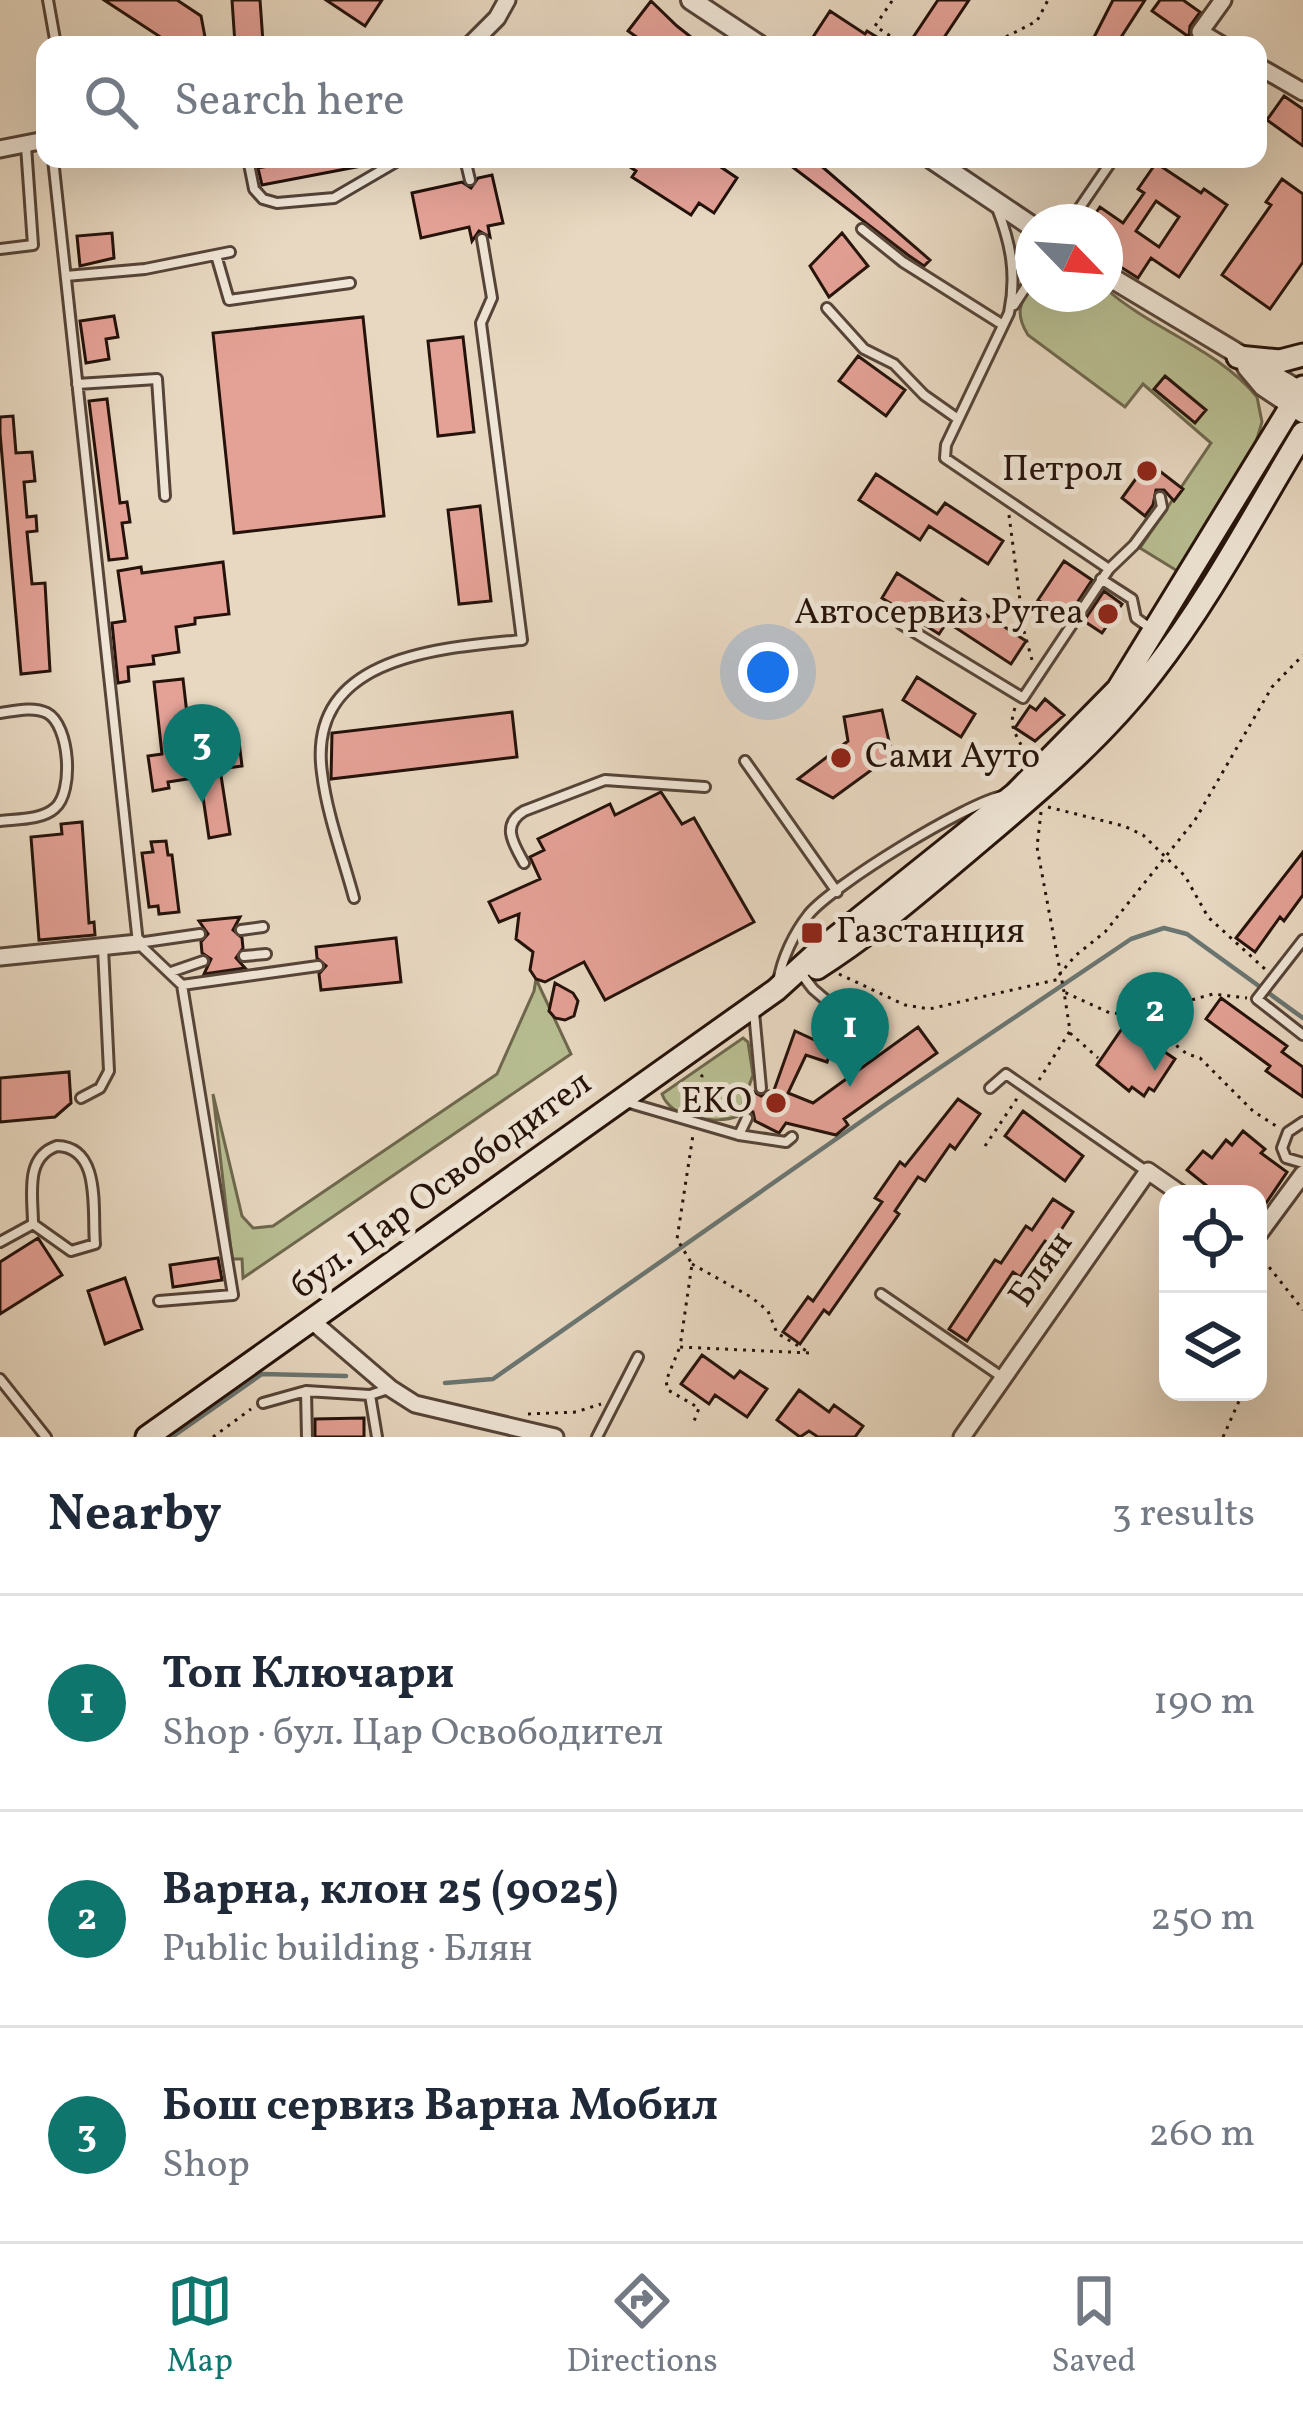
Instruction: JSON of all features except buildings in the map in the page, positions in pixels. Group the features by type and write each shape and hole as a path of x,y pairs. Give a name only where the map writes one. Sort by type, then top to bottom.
{"main road":[{"path":"1238,357 1280,361 1303,355"},
{"name":"бул. Цар Освободител","path":"147,1437 776,990 1021,787 1118,688 1300,398"},
{"name":"бул. Цар Освободител","path":"776,990 865,936 1037,793 1119,712 1174,644 1303,434"},
{"path":"1258,510 1303,457"}],"street":[{"path":"479,36 507,0"},
{"path":"691,0 745,36"},
{"path":"1198,36 1223,0"},
{"path":"1267,71 1303,92"},
{"path":"0,149 36,142"},
{"path":"945,168 1015,215"},
{"path":"1123,285 1300,398"},
{"path":"0,957 138,943"},
{"path":"1267,1221 1301,1168"},
{"path":"1148,1172 1168,1185"},
{"name":"Блян","path":"962,1437 1148,1172"},
{"path":"312,1321 415,1404 556,1437"}],"lane":[{"path":"48,0 54,36"},
{"path":"0,249 33,245 26,144"},
{"path":"54,168 138,943 182,986 233,1295 159,1300"},
{"path":"250,168 254,189 263,200 277,203 334,198 385,168"},
{"path":"468,168 470,180"},
{"path":"1082,204 1107,168"},
{"path":"994,201 1014,268 1009,313"},
{"path":"862,229 903,262 1003,325"},
{"path":"354,898 321,769 323,726 346,691 383,663 433,648 522,640 481,323 492,298 482,239"},
{"path":"66,276 145,269 230,252"},
{"path":"216,255 229,300 350,284"},
{"path":"1015,304 944,449 947,462 1108,568"},
{"path":"827,308 864,349 894,364 924,395 958,419"},
{"path":"77,384 157,379 165,496"},
{"path":"901,624 1023,698 1108,568 1162,507 1160,496"},
{"path":"1101,580 1132,599 1136,618 1157,632"},
{"path":"0,712 33,709 54,718 62,731 66,780 62,800 46,814 0,821"},
{"path":"745,761 837,892"},
{"path":"524,862 509,832 513,819 524,811 605,780 705,787"},
{"path":"776,990 782,962 811,912 944,820 1021,787"},
{"path":"241,930 263,927"},
{"path":"138,943 200,934"},
{"path":"1303,940 1257,999 1303,1035"},
{"path":"81,1098 100,1088 109,1070 103,947"},
{"path":"244,956 266,954"},
{"path":"172,972 203,961"},
{"path":"182,986 318,966"},
{"path":"812,971 813,989 877,1044"},
{"path":"754,1006 761,1088"},
{"path":"990,1088 1006,1074 1148,1172"},
{"path":"619,1099 739,1135 786,1142 792,1137"},
{"path":"739,1135 747,1118"},
{"path":"1301,1168 1282,1148 1288,1132 1303,1122"},
{"path":"57,1146 75,1149 90,1172 94,1244 71,1251 33,1224 36,1161 57,1146"},
{"path":"0,1242 33,1224"},
{"path":"880,1294 1003,1378"},
{"path":"597,1437 638,1357"},
{"path":"0,1379 46,1437"},
{"path":"263,1403 306,1391 370,1395 390,1388"},
{"path":"306,1391 308,1437"},
{"path":"370,1395 376,1437"}],"path":[{"path":"1008,36 1037,21 1048,0"},
{"path":"890,36 875,26 892,1"},
{"path":"1007,502 1035,679"},
{"path":"812,971 905,1005 929,1009 1060,978 1075,956 1105,932 1208,804 1219,776 1272,687 1303,655"},
{"path":"1021,787 1025,751 1010,719 1023,698"},
{"path":"1098,1058 1070,1031 1036,847 1040,806 1134,829 1185,876 1208,917 1264,967 1270,982"},
{"path":"1064,992 1110,1012 1138,1015 1213,994 1257,999"},
{"path":"1138,1015 1186,1054 1200,1058 1253,1111 1288,1132"},
{"path":"985,1146 1070,1031"},
{"path":"680,1347 810,1353 777,1333 768,1311 751,1297 692,1264 676,1239 702,1076 685,1055"},
{"path":"692,1264 680,1347 666,1381 668,1390 699,1408 693,1424"},
{"path":"1267,1268 1303,1310"},
{"path":"520,1414 576,1412 614,1400"},
{"path":"1223,1437 1239,1401"},
{"path":"212,1437 263,1403"}],"green space":[{"path":"1123,302 1223,365 1257,397 1262,422 1253,452 1179,572 1140,548 1211,443 1143,384 1125,407 1028,335 1020,312 1123,312"},
{"path":"536,979 571,1054 243,1278 242,1259 232,1259 213,1094 242,1216 253,1228 273,1226 497,1074"},
{"path":"743,1038 748,1042 753,1075 738,1116 695,1118 667,1102 662,1094"}],"waterway":[{"path":"445,1383 493,1379 1131,939 1164,928 1187,934 1303,1018"},
{"path":"172,1437 262,1374 346,1376"}],"place":[{"name":"Петрол","path":"1147,471"},
{"name":"Автосервиз Рутеа","path":"1108,614"},
{"name":"Сами Ауто","path":"841,758"},
{"name":"Бош сервиз Варна Мобил","path":"202,803"},
{"name":"Газстанция","path":"812,933"},
{"name":"Варна, клон 25 (9025)","path":"1155,1071"},
{"name":"Топ Ключари","path":"850,1087"},
{"name":"EKO","path":"776,1103"}]}
